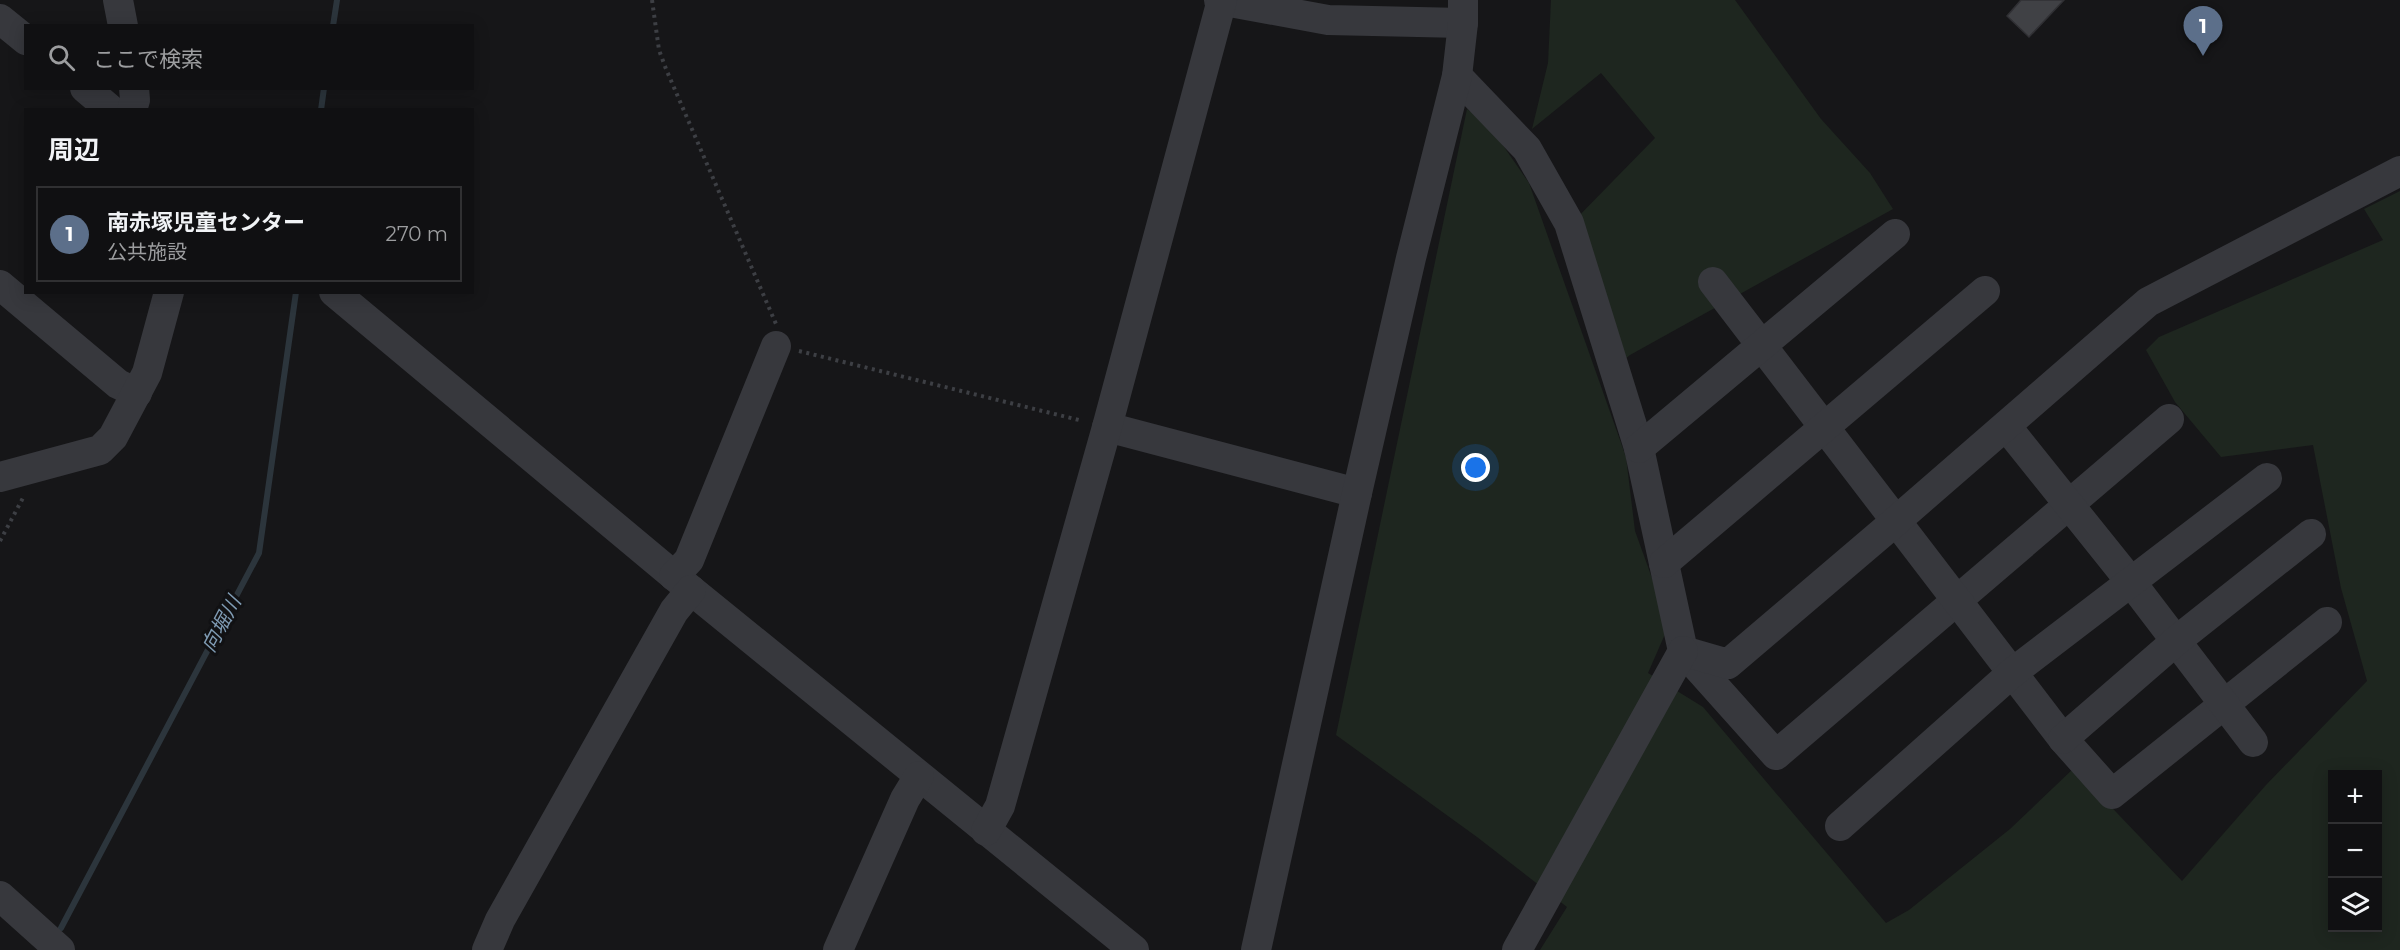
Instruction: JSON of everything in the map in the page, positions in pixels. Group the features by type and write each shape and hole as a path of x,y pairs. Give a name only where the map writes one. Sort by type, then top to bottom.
{"street":[{"path":"118,0 123,24"},
{"path":"986,831 1000,806 1107,427 1221,0 1328,20 1463,12 1457,76 1411,258 1256,950"},
{"path":"0,19 24,38"},
{"path":"1457,76 1527,149 1569,223 1640,448 1683,651 1776,755 2169,419"},
{"path":"87,90 109,108"},
{"path":"133,108 134,90"},
{"path":"1683,651 1728,664 2148,302 2400,171"},
{"path":"1640,448 1895,234"},
{"path":"1713,282 2063,739 2112,794 2327,622"},
{"path":"0,285 118,384 137,393"},
{"path":"1664,563 1985,291"},
{"path":"13,474 100,450 113,437 147,373 168,294"},
{"path":"336,294 682,583 1134,950"},
{"path":"487,950 506,910 674,611 689,560 776,346"},
{"path":"2006,426 2131,582 2253,742"},
{"path":"1107,427 1357,493"},
{"path":"1840,826 2012,673 2267,478"},
{"path":"2063,739 2176,641 2311,534"},
{"path":"1517,950 1683,651"},
{"path":"838,950 905,799 919,776"},
{"path":"0,896 60,950"}],"path":[{"path":"652,0 659,50 779,330 776,346 1107,427"},
{"path":"0,542 30,486 13,474"}],"shaded area":[{"path":"1551,0 1735,0 1821,119 1870,173 1893,209 1630,355 1620,363 1569,226 1655,138 1601,73 1532,129 1548,63"},
{"path":"1467,109 1489,125 1529,183 1626,457 1635,531 1669,625 1648,673 1703,707 1886,923 1909,910 2010,829 2074,768 2182,881 2266,785 2367,681 2341,588 2313,445 2221,457 2175,402 2146,350 2159,337 2383,240 2364,209 2400,191 2400,950 1540,950 1567,907 1477,837 1336,735"}],"building":[{"path":"2021,0 2064,0 2029,37 2007,16"}],"waterway":[{"name":"向堀川","path":"333,24 337,0"},
{"name":"向堀川","path":"321,108 324,90"},
{"name":"向堀川","path":"61,928 259,553 296,294"}],"place":[{"name":"南赤塚児童センター","path":"2203,56"}]}
